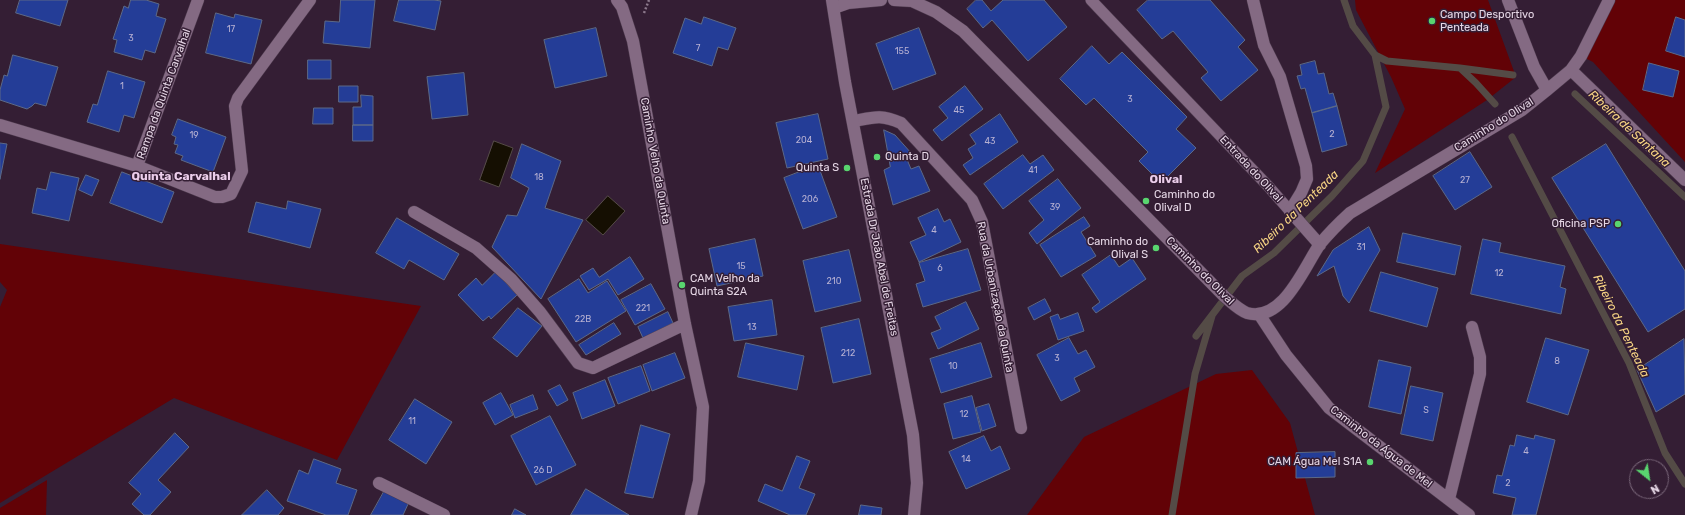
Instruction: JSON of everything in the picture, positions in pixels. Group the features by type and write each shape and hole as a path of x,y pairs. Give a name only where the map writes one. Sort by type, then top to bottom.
{"street":[{"name":"Rampa da Quinta Carvalhal","path":"0,125 137,166 198,0"},
{"path":"137,166 215,197 222,197 231,194 242,171 236,106 238,98 310,0"},
{"name":"Caminho Velho da Quinta","path":"617,0 622,7 633,41 685,324 703,407 699,482 691,515"},
{"path":"833,4 881,0"},
{"name":"Caminho do Olival","path":"894,0 912,1 936,12 963,31 1213,285 1237,307 1246,313 1259,314 1274,309 1287,297 1320,245 1334,228 1350,213 1522,110 1571,70 1581,56 1609,0"},
{"name":"Entrada do Olival","path":"1253,0 1264,45 1280,77 1306,166 1307,179 1301,193 1290,211"},
{"path":"1508,0 1534,66 1547,90"},
{"name":"Estrada Dr João Abel de Freitas","path":"833,4 845,82 854,121 913,435 917,483 914,515"},
{"path":"1571,70 1685,180"},
{"name":"Rua da Urbanização da Quinta","path":"854,121 887,117 901,123 972,200 982,222 1021,428"},
{"path":"1290,211 1320,245"},
{"path":"414,212 476,248 511,279 540,312 578,364 593,368 685,324"},
{"name":"Caminho da Água de Mel","path":"1259,314 1286,355 1329,408 1469,515"},
{"path":"1449,499 1480,374 1480,357 1472,328"},
{"path":"379,483 444,515"}],"lane":[{"name":"Entrada do Olival","path":"1091,0 1290,211"}],"shaded area":[{"path":"1355,0 1488,0 1516,77 1487,100 1375,173 1405,109 1391,77 1356,10"},
{"path":"1609,0 1685,0 1685,162 1593,62 1581,56"},
{"path":"494,141 513,148 499,187 480,180"},
{"path":"608,196 625,211 603,235 586,220"},
{"path":"0,244 421,306 337,460 174,398 0,503 0,307 7,290 0,282"},
{"path":"1252,370 1290,423 1315,515 1027,515 1084,437 1216,374"},
{"path":"47,480 46,515 0,515 0,508"}],"building":[{"path":"20,0 68,0 60,26 16,13"},
{"path":"131,0 146,0 159,4 156,16 166,19 155,53 145,50 142,60 114,52 117,40 113,39 124,6 128,8"},
{"path":"341,0 375,0 370,48 323,43 325,21 339,22"},
{"path":"399,0 441,1 435,30 394,21"},
{"path":"976,0 982,0 991,11 1003,0 1044,0 1067,27 1028,61 992,20 983,28 967,9"},
{"path":"1148,0 1210,0 1245,40 1238,47 1258,70 1221,101 1201,78 1208,72 1173,31 1162,39 1137,10"},
{"path":"216,13 234,18 235,14 262,20 251,64 206,53"},
{"path":"704,17 736,28 728,50 718,47 712,66 673,53 685,18 701,24"},
{"path":"1676,17 1685,20 1685,57 1666,51"},
{"path":"596,28 607,76 555,88 544,40"},
{"path":"919,28 936,74 893,90 876,44"},
{"path":"1092,46 1109,64 1122,52 1187,117 1176,129 1196,148 1161,183 1139,161 1148,152 1094,98 1086,105 1060,79"},
{"path":"13,55 58,67 46,106 35,103 27,109 0,100 0,90 4,75 7,76"},
{"path":"308,60 331,60 331,79 308,79"},
{"path":"1315,61 1318,74 1324,73 1329,94 1333,93 1337,106 1312,113 1305,88 1301,89 1297,76 1302,75 1300,65"},
{"path":"1649,63 1679,71 1673,97 1643,90"},
{"path":"108,71 145,82 134,118 124,115 119,132 87,122 93,104 97,105"},
{"path":"464,73 468,115 432,119 427,77"},
{"path":"339,86 358,86 358,102 339,102"},
{"path":"965,86 983,109 942,141 933,130 948,118 939,107"},
{"path":"361,95 373,96 373,125 353,125 353,107 361,107"},
{"path":"1337,106 1347,145 1322,152 1312,113"},
{"path":"314,108 333,108 333,124 313,124"},
{"path":"818,114 828,159 787,168 776,123"},
{"path":"1000,114 1018,142 970,175 963,165 973,158 968,149 976,144 970,135"},
{"path":"178,119 226,137 213,172 181,160 183,156 175,153 178,145 174,144 176,137 172,135"},
{"path":"353,125 373,125 373,141 353,141"},
{"path":"884,130 895,135 912,154 906,157 911,169 919,166 930,191 893,205 884,170 890,167"},
{"path":"0,143 7,144 0,179"},
{"path":"522,144 561,161 545,208 583,220 541,299 492,247 507,215 517,216 529,188 511,178"},
{"name":"Oficina PSP","path":"1606,144 1685,271 1685,309 1648,332 1552,178"},
{"path":"1470,152 1492,187 1455,210 1433,176"},
{"path":"1023,155 1030,164 1043,155 1054,170 1003,209 984,184"},
{"path":"818,165 837,217 803,229 784,178"},
{"path":"51,172 79,178 69,221 32,213 37,188 46,190"},
{"path":"122,172 174,192 162,223 110,203"},
{"path":"86,175 99,180 92,196 79,190"},
{"path":"1058,179 1081,208 1037,244 1029,233 1044,220 1029,201"},
{"path":"288,201 321,209 310,248 248,232 256,202 286,209"},
{"path":"938,209 944,222 950,219 961,242 919,262 910,242 926,235 918,218"},
{"path":"1084,217 1090,226 1081,232 1096,256 1061,277 1040,245"},
{"path":"397,218 459,254 444,280 409,260 404,269 376,253"},
{"path":"1369,227 1380,250 1349,303 1343,296 1334,266 1317,276 1333,250"},
{"path":"1403,233 1461,246 1455,275 1397,262"},
{"path":"755,239 763,276 717,286 709,249"},
{"path":"1483,239 1501,243 1499,252 1565,266 1560,287 1566,289 1561,314 1471,294"},
{"path":"968,249 981,290 923,307 916,284 925,281 919,263"},
{"path":"849,250 861,301 815,312 803,261"},
{"path":"1111,255 1119,267 1132,258 1146,279 1096,313 1092,308 1100,302 1082,275"},
{"path":"630,257 644,279 618,295 608,279 589,290 580,276 593,268 599,277"},
{"path":"496,272 517,295 491,319 489,316 483,321 458,295 476,278 482,285"},
{"path":"1381,272 1438,288 1427,327 1370,311"},
{"path":"579,279 588,293 607,281 626,311 576,342 548,299"},
{"path":"651,284 665,309 635,325 621,300"},
{"path":"1045,299 1051,311 1034,320 1028,308"},
{"path":"772,300 777,335 734,341 728,307"},
{"path":"966,302 979,329 938,349 931,333 941,329 935,317"},
{"path":"518,308 542,326 517,357 493,338"},
{"path":"668,312 673,323 643,338 638,327"},
{"path":"1078,313 1084,331 1058,340 1050,317 1058,314 1060,319"},
{"path":"859,319 871,374 833,383 821,328"},
{"path":"614,323 621,334 586,355 579,345"},
{"path":"1069,338 1078,354 1086,350 1095,367 1074,378 1080,391 1061,401 1037,355"},
{"path":"1546,338 1589,350 1568,415 1527,402"},
{"path":"1684,339 1685,394 1656,412 1637,370"},
{"path":"746,343 804,356 797,390 738,377"},
{"path":"981,343 992,377 941,393 930,359"},
{"path":"675,353 685,378 652,391 643,365"},
{"path":"1379,360 1411,367 1401,414 1369,407"},
{"path":"641,366 650,391 618,404 608,378"},
{"path":"605,380 615,406 582,419 573,393"},
{"path":"560,385 568,400 557,406 548,391"},
{"path":"1411,386 1443,393 1433,441 1401,434"},
{"path":"501,393 513,415 495,425 483,403"},
{"path":"533,395 538,409 515,418 510,405"},
{"path":"972,396 981,432 953,439 944,404"},
{"path":"415,399 452,422 426,464 389,440"},
{"path":"989,404 996,426 982,431 976,408"},
{"path":"550,416 576,465 536,485 511,436"},
{"path":"641,425 670,434 653,498 625,493"},
{"path":"175,433 189,447 158,480 171,492 150,515 144,515 132,504 141,494 129,483"},
{"path":"1517,435 1534,439 1535,435 1555,440 1536,515 1512,515 1516,498 1493,493 1497,475 1502,476 1510,445 1514,446"},
{"path":"984,436 991,451 1000,446 1010,469 966,489 949,452"},
{"path":"1335,452 1335,477 1296,478 1296,453"},
{"path":"797,456 810,461 799,488 815,494 806,515 790,515 758,501 765,484 782,491"},
{"path":"314,459 341,469 336,483 357,490 348,515 326,515 287,501 299,470 308,474"},
{"path":"586,489 629,515 571,515"},
{"path":"267,490 284,508 278,515 242,515"},
{"path":"385,490 409,502 403,515 371,515"},
{"path":"861,505 882,508 881,515 859,515"},
{"path":"515,509 526,515 512,515"}],"waterway":[{"name":"Ribeiro da Penteada","path":"1172,515 1195,374 1212,316 1196,336 1242,276 1274,253 1332,196 1363,161 1386,107 1375,55 1353,26 1344,0"},
{"name":"Ribeiro da Penteada","path":"1375,55 1387,61 1460,68 1495,104"},
{"name":"Ribeira de Santana","path":"1460,68 1513,75"},
{"name":"Ribeira de Santana","path":"1575,94 1685,197"},
{"name":"Ribeiro da Penteada","path":"1512,137 1629,363 1665,453 1685,484"}],"place":[{"name":"Campo Desportivo Penteada","path":"1432,21"},
{"name":"Quinta D","path":"877,157"},
{"name":"Quinta S","path":"847,168"},
{"name":"Caminho do Olival D","path":"1146,201"},
{"name":"Oficina PSP","path":"1618,224"},
{"name":"Caminho do Olival S","path":"1156,248"},
{"name":"CAM Velho da Quinta S2A","path":"682,285"},
{"name":"CAM Água Mel S1A","path":"1370,462"}],"district":[{"name":"Quinta Carvalhal","path":"181,177"},
{"name":"Olival","path":"1166,180"}]}
